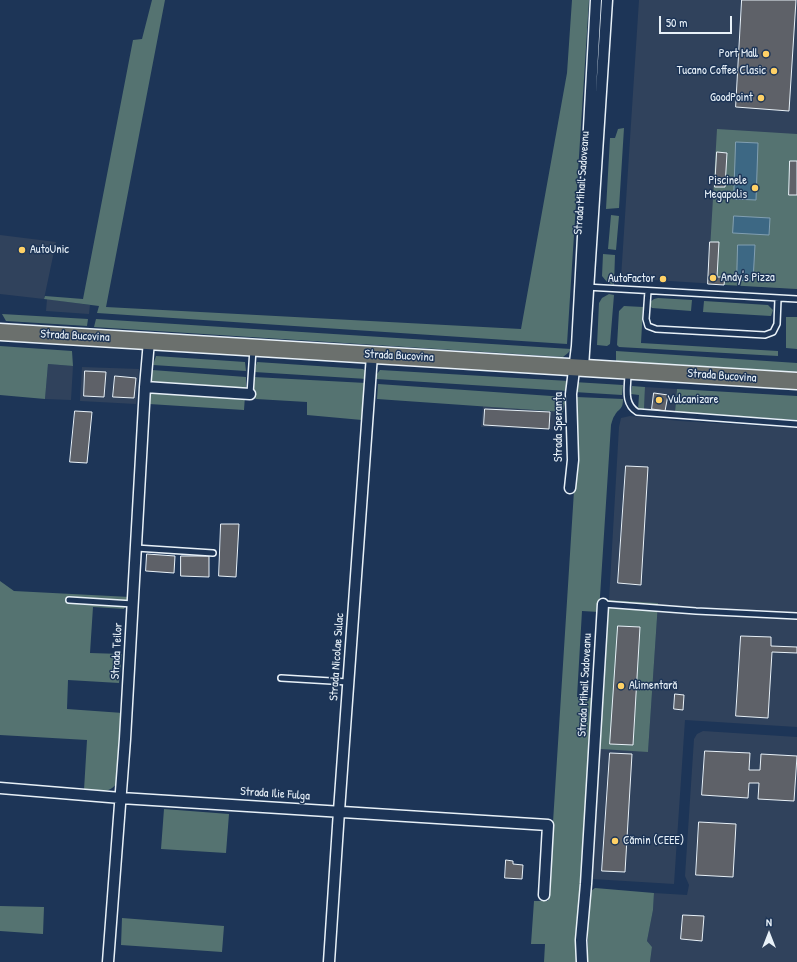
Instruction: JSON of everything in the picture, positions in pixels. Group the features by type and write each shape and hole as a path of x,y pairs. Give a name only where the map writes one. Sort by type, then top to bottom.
{"main road":[{"name":"Strada Bucovina","path":"0,332 797,381"}],"street":[{"name":"Strada Mihail Sadoveanu","path":"584,287 596,0"},
{"name":"Strada Mihail Sadoveanu","path":"579,367 607,0"},
{"name":"Strada Teilor","path":"108,962 121,798 149,341"},
{"name":"Strada Nicolae Sulac","path":"329,962 372,355"},
{"name":"Strada Speranța","path":"570,488 573,460 571,394 579,367"},
{"path":"145,387 250,394"},
{"name":"Strada Mihail Sadoveanu","path":"582,962 581,940 587,877 603,604"},
{"name":"Strada Ilie Fulga","path":"0,788 121,798 548,825 544,895"}],"lane":[{"path":"584,287 797,299"},
{"path":"648,291 646,319 648,326 656,329 765,336 773,332 777,324 778,298"},
{"path":"250,394 253,347"},
{"path":"628,370 628,403 631,408 637,412 797,424"},
{"path":"136,548 213,553"},
{"path":"69,600 133,604"},
{"name":"Strada Mihail Sadoveanu","path":"603,604 696,611 797,616"},
{"path":"281,678 348,682"}],"shaded area":[{"name":"Port Mall","path":"639,0 797,0 797,289 621,278"},
{"path":"736,142 758,143 756,200 734,199"},
{"path":"734,216 770,218 769,235 733,233"},
{"path":"0,235 56,242 44,299 0,294"},
{"path":"738,245 755,245 753,281 737,280"},
{"path":"47,299 90,305 89,314 46,311"},
{"path":"48,364 73,366 71,400 45,399"},
{"path":"82,367 139,369 136,404 80,401"},
{"path":"645,387 677,389 675,412 644,410"},
{"path":"483,406 563,412 562,430 481,427"},
{"path":"630,416 681,421 797,428 797,727 685,720 674,884 592,879 600,749 648,751 658,603 609,600 619,427 621,418"},
{"path":"703,731 797,737 797,962 650,962 652,947 647,941 653,910 654,893 687,895 689,885 685,876 694,739 697,734"}],"green space":[{"path":"152,0 165,0 106,307 521,329 567,73 572,0 589,0 567,344 97,313 99,306 44,299 45,296 83,299 133,40 142,39"},
{"path":"624,128 619,208 606,209 610,138 615,138 618,129"},
{"name":"Piscinele Megapolis","path":"717,129 797,134 797,289 708,284"},
{"path":"611,215 619,216 616,250 608,249"},
{"path":"603,254 615,255 614,285 607,282 602,276"},
{"path":"609,294 614,295 610,344 607,346 597,345 599,303 602,298"},
{"path":"658,298 692,300 691,311 652,308 650,306 650,302"},
{"path":"704,301 768,305 773,310 771,316 703,312"},
{"path":"624,306 643,307 641,343 778,351 778,356 619,347 617,345 619,311"},
{"path":"2,314 88,319 87,326 6,321"},
{"path":"786,317 797,317 797,349 786,348"},
{"path":"96,319 571,349 563,357 94,327"},
{"path":"0,346 72,351 73,366 48,364 45,399 0,395"},
{"path":"616,351 797,363 797,373 616,361"},
{"path":"156,356 245,362 246,371 153,365"},
{"path":"257,362 363,369 367,372 367,379 254,372"},
{"path":"152,370 246,377 246,390 152,384"},
{"path":"380,370 569,381 568,391 376,379"},
{"path":"254,377 366,383 362,420 307,415 307,402 256,399 252,396"},
{"path":"574,382 623,385 622,395 574,392"},
{"path":"378,384 566,397 563,412 377,399"},
{"path":"632,386 645,387 644,410 638,410 639,395 631,394"},
{"path":"677,389 797,396 797,420 675,412"},
{"path":"150,391 245,396 244,410 149,404"},
{"path":"576,397 623,399 623,403 622,407 616,413 611,425 599,612 582,611 577,697 594,698 581,883 575,941 578,962 544,962 545,944 531,944 534,901 548,901 576,459"},
{"path":"0,581 14,591 130,597 124,609 93,607 90,653 122,654 119,683 68,680 67,709 123,713 117,783 114,787 106,791 84,790 87,740 0,735"},
{"path":"609,600 658,603 648,752 600,749"},
{"path":"164,809 229,814 226,853 161,849"},
{"path":"595,888 654,893 653,910 647,941 652,947 650,962 588,962 588,893"},
{"path":"0,906 44,907 43,934 0,931"},
{"path":"122,918 224,926 222,952 121,945"}],"building":[{"name":"Port Mall","path":"742,0 796,0 789,111 736,107"},
{"path":"717,152 727,153 725,187 715,187"},
{"path":"790,161 797,161 797,195 789,195"},
{"path":"710,242 719,242 717,277 725,277 724,285 708,284"},
{"path":"85,371 106,372 104,397 84,396"},
{"path":"115,376 136,378 134,398 113,397"},
{"path":"654,393 668,395 665,411 652,409"},
{"path":"485,409 550,412 549,429 484,425"},
{"path":"75,411 92,412 87,463 70,462"},
{"path":"626,466 648,467 641,585 618,583"},
{"path":"221,524 239,524 236,577 219,576"},
{"path":"147,554 175,556 174,573 146,571"},
{"path":"181,556 209,556 209,577 181,576"},
{"path":"618,626 640,627 633,745 610,744"},
{"path":"741,636 771,637 771,646 797,647 797,653 772,652 768,718 736,716"},
{"path":"675,694 684,695 683,710 674,709"},
{"path":"705,751 750,753 749,770 760,770 761,754 797,756 794,801 758,799 759,783 749,783 748,798 702,795"},
{"name":"Cămin (CEEE)","path":"610,753 632,754 625,872 602,871"},
{"path":"699,822 736,824 733,877 696,875"},
{"path":"506,860 513,861 513,864 523,865 522,879 505,878"},
{"path":"683,915 704,916 702,941 681,939"}],"place":[{"name":"Port Mall","path":"766,54"},
{"name":"Tucano Coffee Clasic","path":"774,71"},
{"name":"GoodPoint","path":"761,98"},
{"name":"Piscinele Megapolis","path":"755,188"},
{"name":"AutoUnic","path":"22,250"},
{"name":"Andy's Pizza","path":"713,278"},
{"name":"AutoFactor","path":"663,279"},
{"name":"Vulcanizare","path":"659,400"},
{"name":"Alimentară","path":"621,686"},
{"name":"Cămin (CEEE)","path":"615,841"}]}
